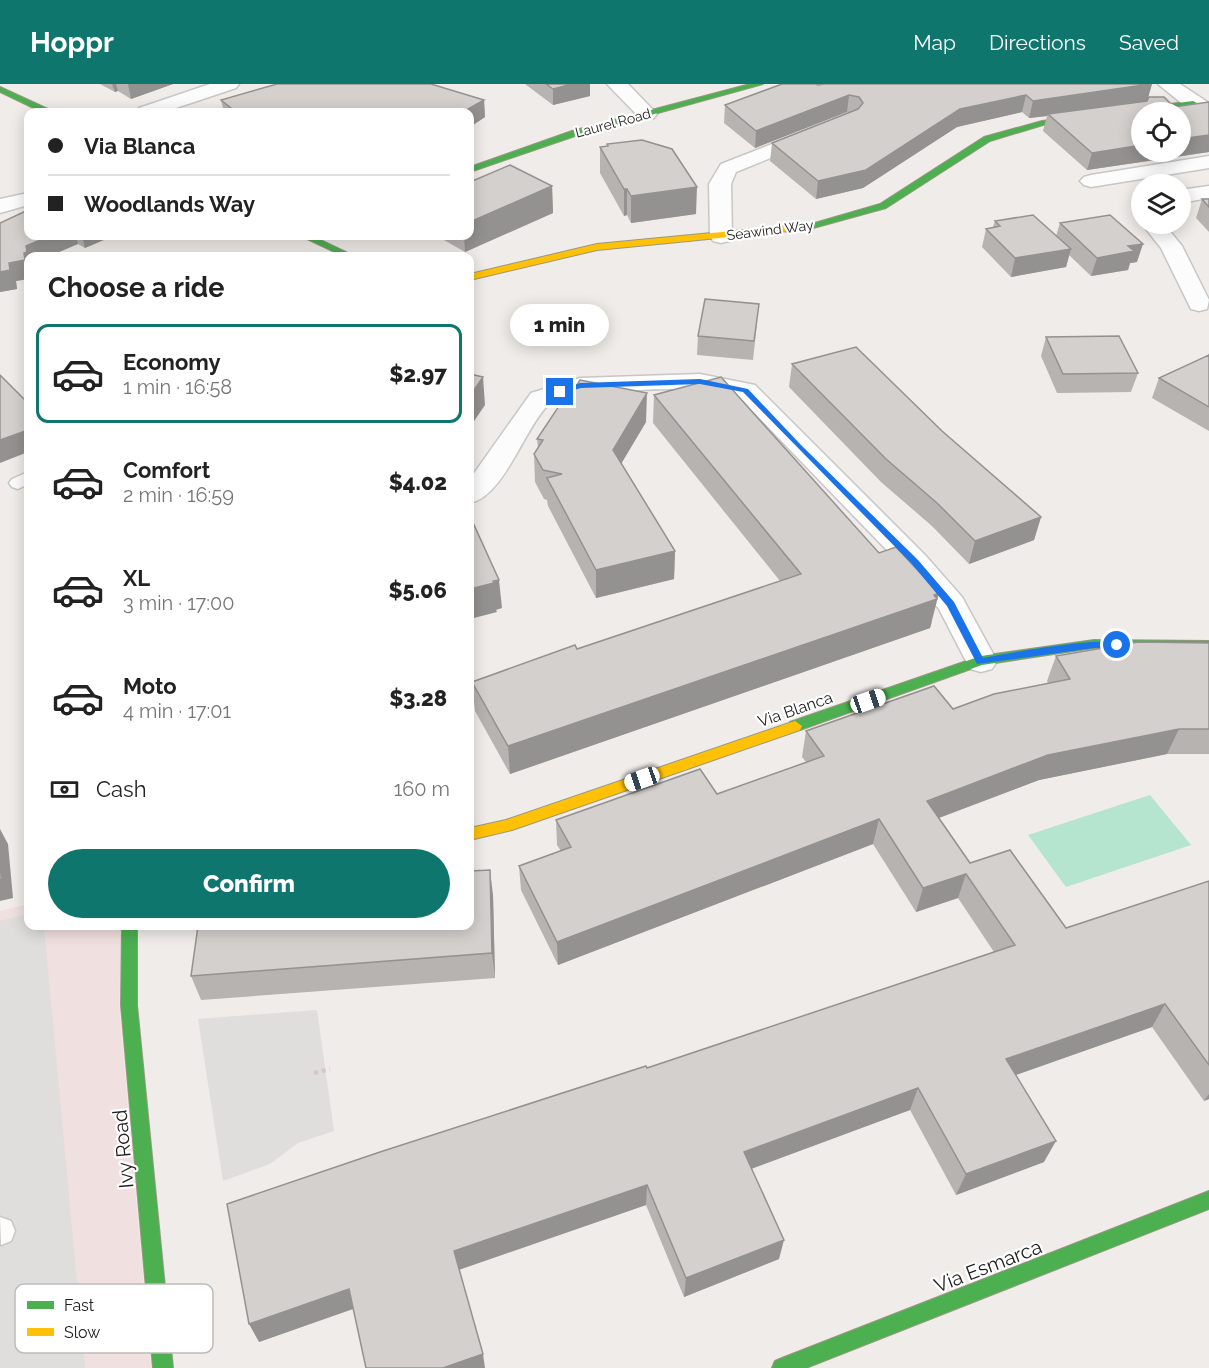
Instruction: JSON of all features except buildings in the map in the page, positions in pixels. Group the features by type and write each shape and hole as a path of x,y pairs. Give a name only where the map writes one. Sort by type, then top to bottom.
{"street":[{"path":"158,108 229,84"},
{"path":"618,84 647,114"},
{"name":"Laurel Road","path":"474,169 575,133 759,84"},
{"path":"1168,84 1201,106"},
{"path":"0,88 39,108"},
{"name":"Seawind Way","path":"474,276 597,247 813,226 883,206 987,139 1042,123 1201,106"},
{"path":"721,236 720,184 728,168 826,129"},
{"path":"1091,181 1209,162"},
{"path":"1191,195 1209,192"},
{"path":"0,206 24,200"},
{"path":"1162,234 1171,246 1199,304"},
{"path":"315,240 340,252"},
{"path":"474,490 484,480 540,398 591,385 700,382 746,390 915,562 951,604 981,662"},
{"name":"Via Blanca","path":"474,833 507,826 981,662 1094,644 1209,645"},
{"name":"Ivy Road","path":"129,930 129,1005 155,1284"},
{"name":"Via Esmarca","path":"782,1368 1209,1200"},
{"name":"Ivy Road","path":"162,1353 163,1368"}],"path":[{"path":"314,1073 330,1070"}],"shaded area":[{"path":"24,905 24,930 121,930 119,1007 144,1284 15,1284 15,1353 150,1353 151,1368 0,1368 0,911"},
{"path":"24,915 24,930 44,930 77,1284 15,1284 15,1353 84,1353 85,1368 0,1368 0,921"},
{"path":"317,1010 334,1131 298,1143 270,1164 223,1181 198,1019"}],"green space":[{"path":"1150,795 1191,845 1066,887 1028,835"}],"traffic: fast":[{"path":"474,169 575,133 759,84"},
{"path":"0,89 39,108"},
{"path":"806,227 883,206 987,139 1042,123 1193,103"},
{"path":"315,240 340,252"},
{"path":"795,726 981,661 1094,644 1209,645"},
{"path":"129,930 129,1005 155,1284"},
{"path":"782,1368 1209,1200"},
{"path":"162,1353 163,1368"}],"traffic: slow":[{"path":"474,276 597,247 806,227"},
{"path":"474,833 507,826 795,726"}],"route":[{"path":"560,392 580,386 700,382 746,390 915,562 951,604 981,662 1094,644 1117,645"}]}
